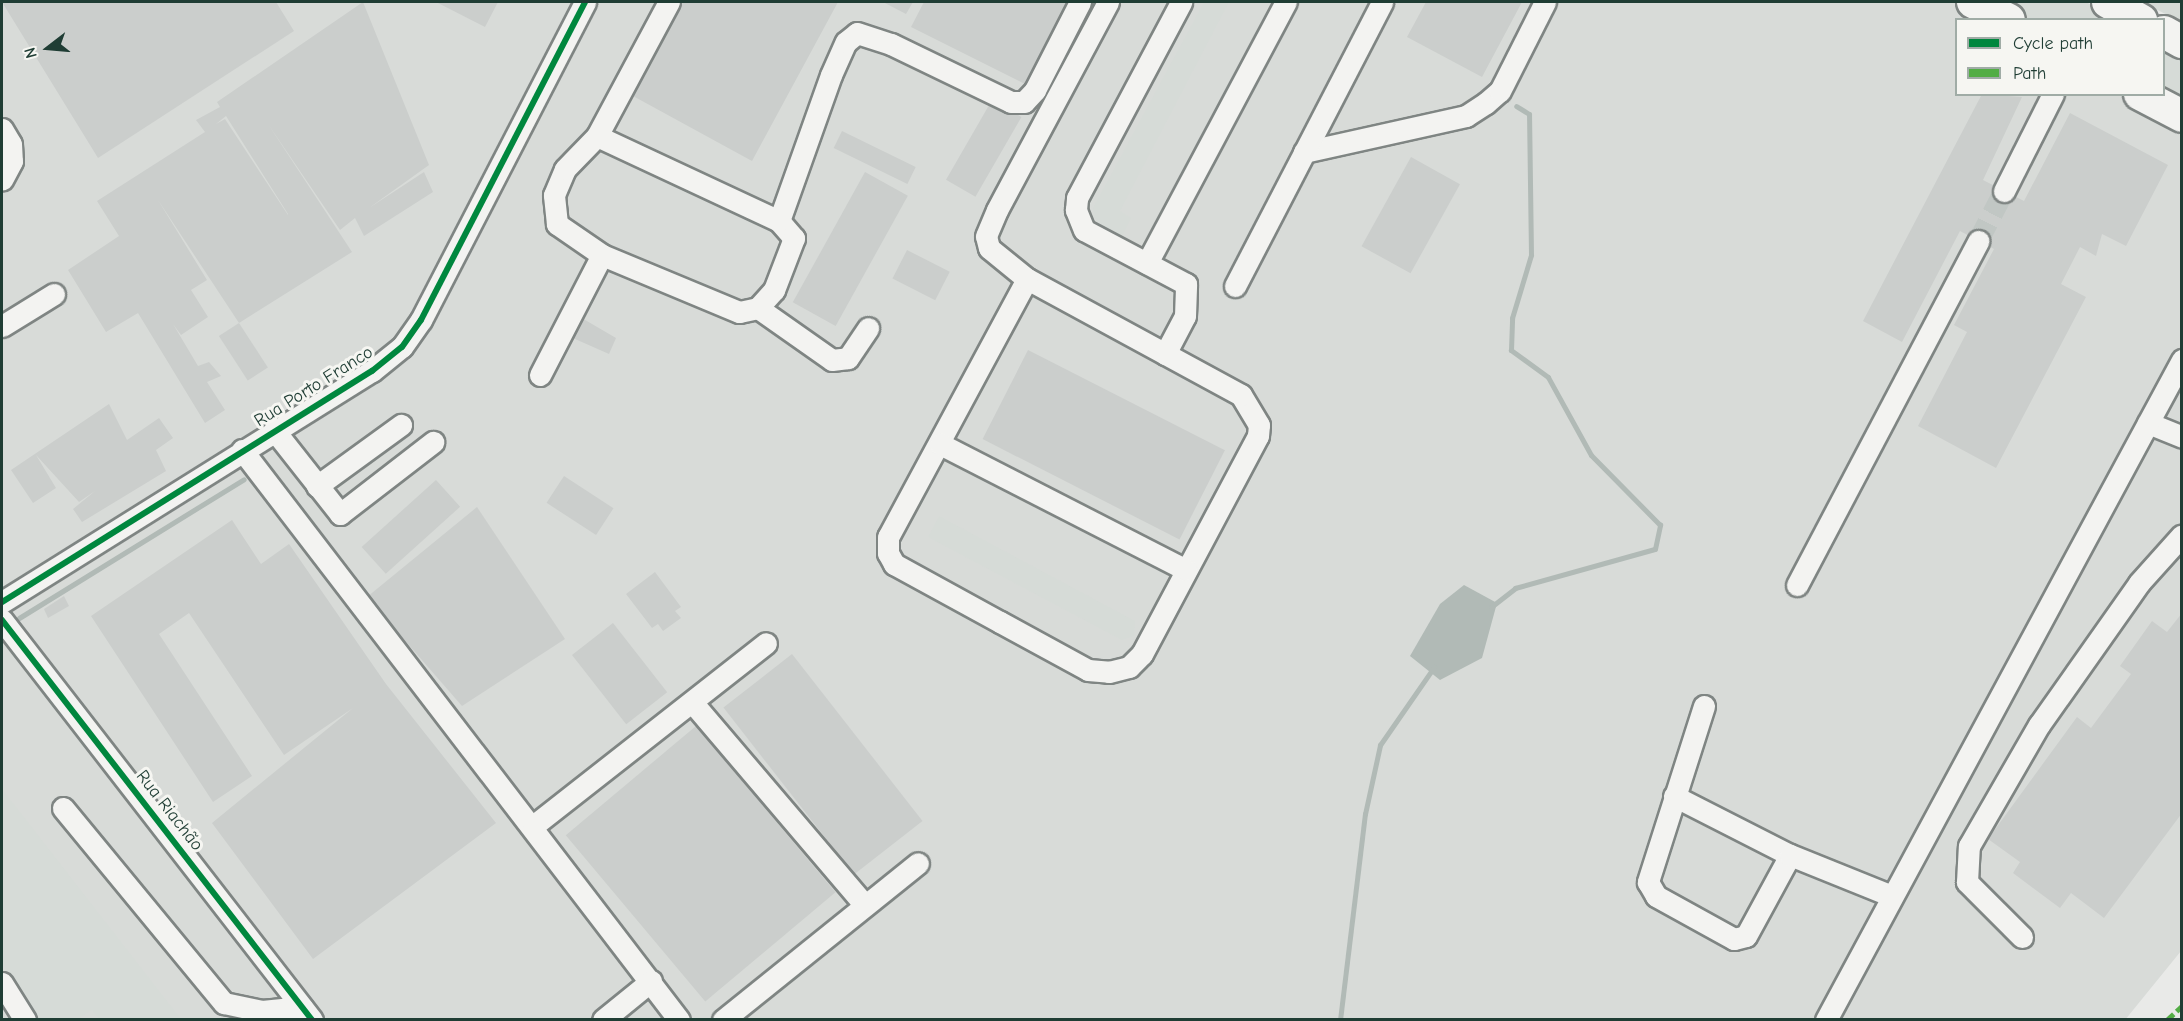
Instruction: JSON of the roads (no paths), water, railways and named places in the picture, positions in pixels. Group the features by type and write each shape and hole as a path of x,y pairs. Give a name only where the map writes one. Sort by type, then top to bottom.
{"highway":[{"path":"1973,2 2005,18"},
{"path":"2108,2 2136,18"},
{"path":"2165,33 2181,42"},
{"path":"2144,96 2181,116"}],"street":[{"name":"Rua Porto Franco","path":"2,602 274,430 372,371 408,338 585,2"},
{"path":"597,136 779,221 792,231 793,246 774,290 758,308 739,312 711,304 602,255 557,224 553,209 565,169 597,136 669,2"},
{"path":"779,221 831,75 846,42 857,33 891,44 1011,102 1024,102 1035,90 1080,2"},
{"path":"1027,279 888,537 894,564 1088,670 1129,667 1142,654 1258,436 1259,425 1241,395 1027,279 997,260 986,236 1108,2"},
{"path":"1165,354 1185,316 1189,291 1186,284 1084,230 1077,198 1181,2"},
{"path":"1147,263 1286,2"},
{"path":"1234,286 1382,2"},
{"path":"1304,152 1466,116 1500,91 1545,2"},
{"path":"2004,191 2052,96"},
{"path":"2,129 12,161 2,180"},
{"path":"1797,585 1978,241"},
{"path":"540,375 602,255"},
{"path":"2,326 54,294"},
{"path":"758,308 832,360 848,358 868,328"},
{"path":"1826,1020 2181,360"},
{"path":"2148,423 2181,437"},
{"path":"317,486 401,425"},
{"path":"274,430 336,511 347,514 433,442"},
{"path":"940,444 1186,570"},
{"path":"242,450 533,826 679,1020"},
{"path":"2022,937 1967,882 1969,846 2039,725 2139,584 2181,535"},
{"name":"Rua Riachão","path":"2,620 307,1013"},
{"path":"533,826 766,643"},
{"path":"692,702 865,905"},
{"path":"1704,706 1648,882 1656,896 1734,939 1746,936 1790,855"},
{"path":"1674,796 1790,855 1892,896"},
{"path":"63,808 224,1003 262,1011 307,1013"},
{"path":"723,1020 918,863"},
{"path":"603,1020 651,981"},
{"path":"2,983 25,1020"}],"waterway":[{"path":"1491,607 1515,588 1655,549 1660,525 1591,455 1548,377 1511,350 1512,318 1531,255 1529,114 1516,106"},
{"path":"19,618 244,479"},
{"path":"1340,1020 1365,814 1380,745 1434,667"}],"tunnel":[{"path":"1978,241 2004,191"}]}
